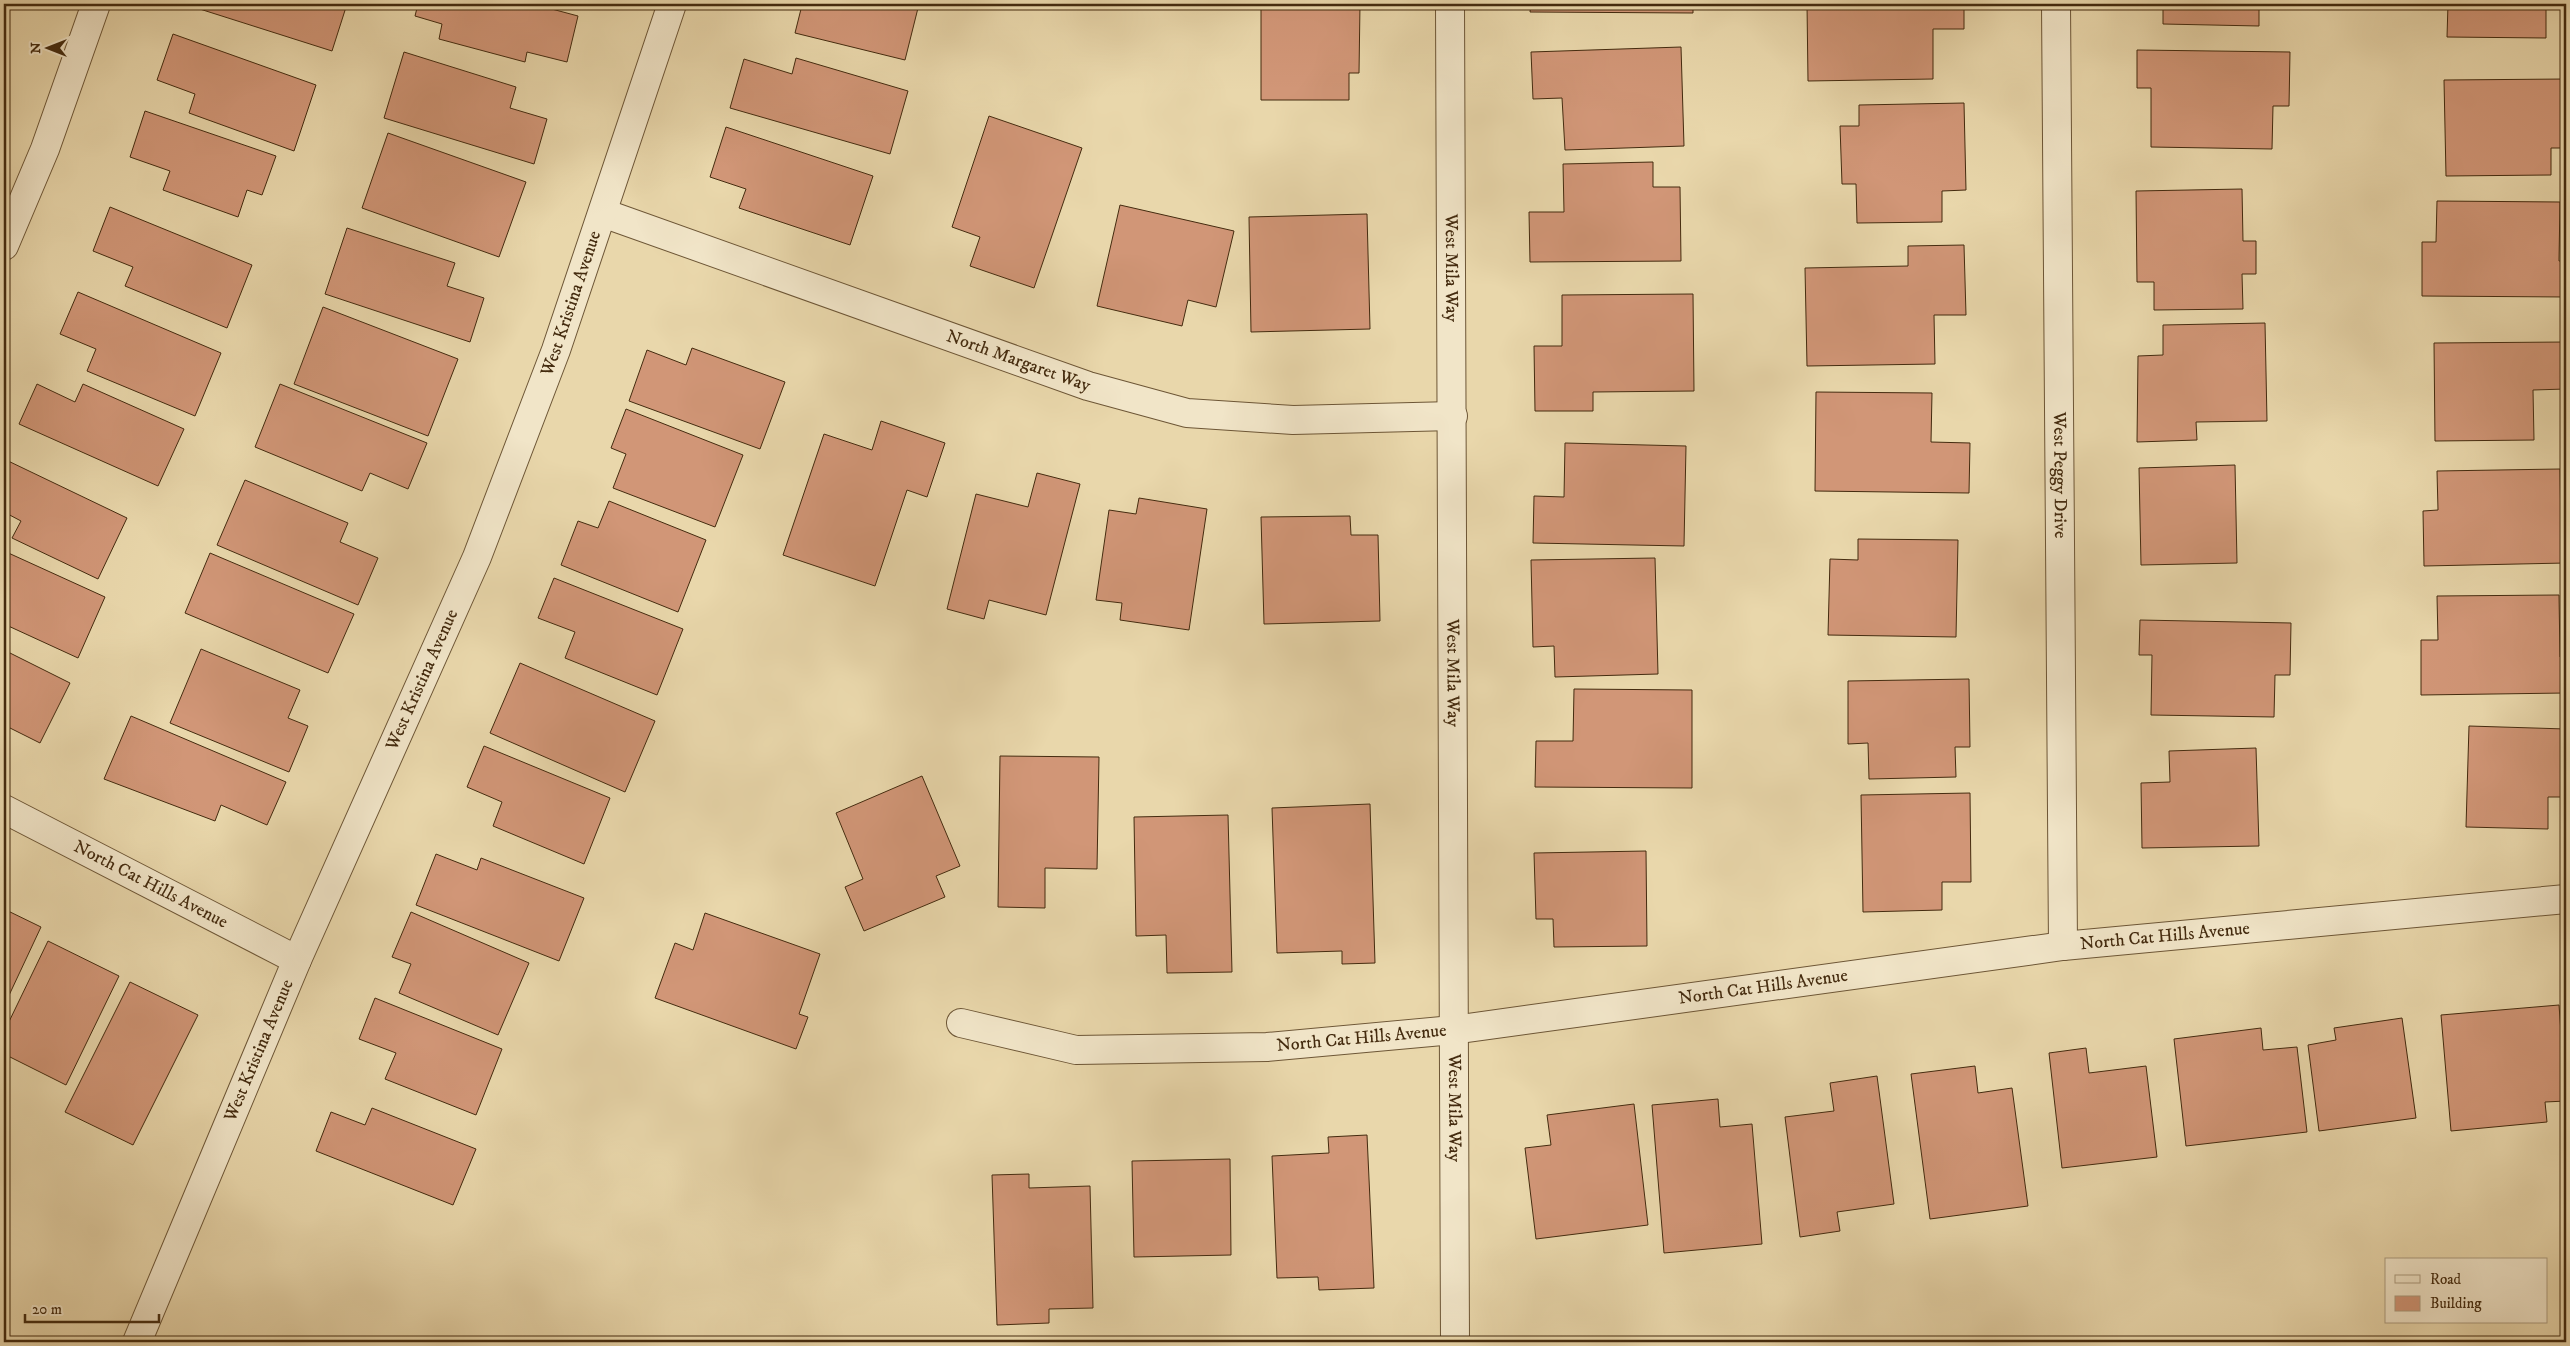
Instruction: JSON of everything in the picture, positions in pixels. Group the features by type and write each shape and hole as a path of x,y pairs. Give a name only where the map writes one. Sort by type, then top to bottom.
{"street":[{"path":"4,246 45,149 96,4"},
{"name":"West Kristina Avenue","path":"137,1342 297,960 477,557 556,350 672,4"},
{"name":"West Mila Way","path":"1450,4 1455,1342"},
{"name":"West Peggy Drive","path":"2056,4 2064,946"},
{"name":"North Margaret Way","path":"603,213 1088,386 1187,413 1293,420 1453,416"},
{"name":"North Cat Hills Avenue","path":"4,809 297,960"},
{"name":"North Cat Hills Avenue","path":"961,1023 1076,1050 1267,1046 1453,1030 2064,946 2566,899"}],"building":[{"path":"184,4 347,4 332,51"},
{"path":"418,4 533,4 578,16 567,62 527,52 525,62 439,39 442,24 415,16"},
{"path":"780,4 919,4 905,60 795,33 801,9"},
{"path":"1261,4 1360,4 1359,73 1349,73 1349,100 1261,100"},
{"path":"1531,4 1693,4 1693,13 1530,12"},
{"path":"1807,4 1964,4 1964,29 1933,29 1933,79 1808,81"},
{"path":"2163,4 2259,4 2259,26 2163,24"},
{"path":"2448,4 2566,4 2566,8 2546,8 2546,38 2447,37"},
{"path":"173,34 316,85 294,151 189,113 195,94 157,80"},
{"path":"1681,47 1684,146 1565,150 1562,98 1533,99 1531,52"},
{"path":"2137,50 2290,52 2289,106 2273,106 2272,149 2151,147 2151,88 2137,88"},
{"path":"404,52 516,87 510,108 547,119 534,164 384,118"},
{"path":"796,58 908,91 890,154 730,108 744,59 792,74"},
{"path":"2566,79 2566,148 2551,148 2551,175 2446,176 2444,80"},
{"path":"1964,103 1966,190 1942,191 1942,222 1857,223 1856,184 1842,184 1840,126 1859,126 1859,105"},
{"path":"145,111 276,156 262,195 247,190 238,217 163,190 170,171 130,157"},
{"path":"989,116 1082,148 1034,288 970,266 980,237 952,227"},
{"path":"726,127 873,176 850,245 739,208 746,189 710,177"},
{"path":"388,133 526,182 499,257 362,208"},
{"path":"1653,162 1653,187 1680,187 1681,261 1530,262 1529,212 1564,212 1563,164"},
{"path":"2242,189 2243,241 2256,241 2256,274 2242,274 2243,309 2154,310 2154,282 2137,282 2136,191"},
{"path":"2437,201 2560,202 2559,261 2566,261 2566,297 2422,296 2422,242 2436,242"},
{"path":"1120,205 1234,231 1216,307 1188,300 1182,326 1097,306"},
{"path":"110,207 252,265 227,328 125,286 133,267 93,251"},
{"path":"1367,214 1370,329 1251,332 1249,217"},
{"path":"347,228 455,263 447,286 484,298 470,342 325,294"},
{"path":"1964,245 1966,315 1934,315 1935,364 1807,366 1805,268 1908,266 1908,246"},
{"path":"78,292 221,353 195,416 87,371 96,349 60,334"},
{"path":"1693,294 1694,391 1593,392 1593,411 1535,411 1534,346 1562,346 1562,295"},
{"path":"323,307 458,359 428,436 294,384"},
{"path":"2265,323 2267,421 2196,422 2197,440 2137,442 2138,356 2163,355 2163,325"},
{"path":"2566,342 2566,389 2533,390 2534,440 2435,441 2434,343"},
{"path":"692,348 785,382 760,449 629,401 647,350 686,365"},
{"path":"37,384 75,402 83,384 184,429 158,486 19,424"},
{"path":"280,384 427,443 408,489 370,473 362,491 255,447"},
{"path":"1816,392 1932,393 1931,442 1970,443 1969,493 1815,491"},
{"path":"626,409 743,455 715,527 613,488 626,454 611,448"},
{"path":"881,421 945,443 927,497 907,490 875,586 783,555 824,434 872,450"},
{"path":"1565,443 1686,446 1684,546 1533,543 1534,496 1564,497"},
{"path":"4,459 127,518 98,579 12,538 21,521 4,512"},
{"path":"2235,465 2237,563 2141,565 2139,468"},
{"path":"2560,469 2561,530 2566,530 2566,563 2424,566 2423,511 2438,510 2437,471"},
{"path":"1037,473 1080,484 1046,615 989,600 984,619 947,609 976,494 1028,507"},
{"path":"245,480 348,523 340,542 378,558 358,605 217,545"},
{"path":"1139,498 1207,509 1189,630 1120,620 1122,603 1096,600 1109,510 1136,514"},
{"path":"609,501 706,540 678,612 561,565 578,521 598,528"},
{"path":"1350,516 1351,535 1378,535 1380,621 1264,624 1261,517"},
{"path":"1858,539 1958,540 1956,637 1828,635 1830,559 1858,560"},
{"path":"4,551 105,597 78,658 4,624"},
{"path":"210,553 354,614 328,673 185,613"},
{"path":"1655,558 1658,674 1555,677 1554,646 1533,647 1531,560"},
{"path":"554,578 683,629 657,695 565,658 575,632 538,618"},
{"path":"2559,595 2560,657 2566,656 2566,693 2421,695 2421,640 2438,640 2437,596"},
{"path":"2140,620 2291,623 2290,675 2275,675 2274,717 2151,715 2152,655 2139,655"},
{"path":"201,649 300,690 288,718 308,726 289,772 170,723"},
{"path":"4,650 70,683 40,743 4,725"},
{"path":"520,663 655,721 625,792 490,733"},
{"path":"1969,679 1970,747 1955,747 1956,777 1869,779 1868,743 1848,744 1848,681"},
{"path":"1574,689 1692,690 1692,788 1535,787 1536,741 1573,741"},
{"path":"131,716 286,782 267,825 221,805 215,821 104,779"},
{"path":"2469,726 2566,729 2566,797 2548,797 2548,829 2466,827"},
{"path":"484,746 610,798 584,864 493,826 502,802 467,787"},
{"path":"2256,748 2259,846 2142,848 2141,783 2170,782 2169,751"},
{"path":"1000,756 1099,757 1097,869 1045,868 1045,908 998,907"},
{"path":"922,776 960,866 936,876 945,897 864,931 845,887 863,879 836,813"},
{"path":"1970,793 1971,882 1942,882 1942,910 1863,912 1861,795"},
{"path":"1370,804 1375,963 1342,964 1342,951 1277,953 1272,808"},
{"path":"1228,815 1232,972 1167,973 1166,935 1136,936 1134,817"},
{"path":"1646,851 1647,946 1554,947 1553,919 1536,919 1534,853"},
{"path":"436,854 477,870 481,858 584,898 559,961 416,905"},
{"path":"4,909 41,927 4,1006"},
{"path":"411,912 529,963 498,1035 399,993 411,964 392,957"},
{"path":"705,913 820,954 799,1014 808,1017 796,1049 655,998 675,943 693,950"},
{"path":"48,941 119,976 66,1085 4,1054 4,1032"},
{"path":"130,982 198,1015 133,1145 65,1112"},
{"path":"375,998 502,1049 476,1115 385,1079 396,1053 359,1039"},
{"path":"2559,1005 2566,1101 2545,1102 2547,1122 2451,1131 2441,1015"},
{"path":"2402,1018 2416,1118 2319,1131 2308,1045 2336,1040 2334,1028"},
{"path":"2261,1028 2263,1050 2297,1047 2307,1132 2186,1146 2174,1039"},
{"path":"2086,1048 2089,1073 2146,1066 2157,1157 2062,1168 2049,1053"},
{"path":"1975,1066 1978,1093 2012,1088 2028,1206 1930,1219 1911,1074"},
{"path":"1877,1076 1894,1204 1837,1212 1840,1231 1800,1237 1785,1117 1834,1111 1830,1083"},
{"path":"1718,1099 1720,1127 1752,1124 1762,1244 1664,1253 1652,1105"},
{"path":"1634,1104 1648,1225 1536,1239 1525,1148 1551,1145 1547,1115"},
{"path":"372,1108 476,1149 453,1205 316,1151 331,1112 365,1125"},
{"path":"1367,1135 1374,1288 1319,1290 1318,1277 1277,1278 1272,1156 1329,1153 1328,1137"},
{"path":"1230,1159 1231,1255 1134,1257 1132,1161"},
{"path":"1029,1174 1029,1188 1090,1186 1093,1308 1049,1309 1049,1323 997,1325 992,1175"}]}
